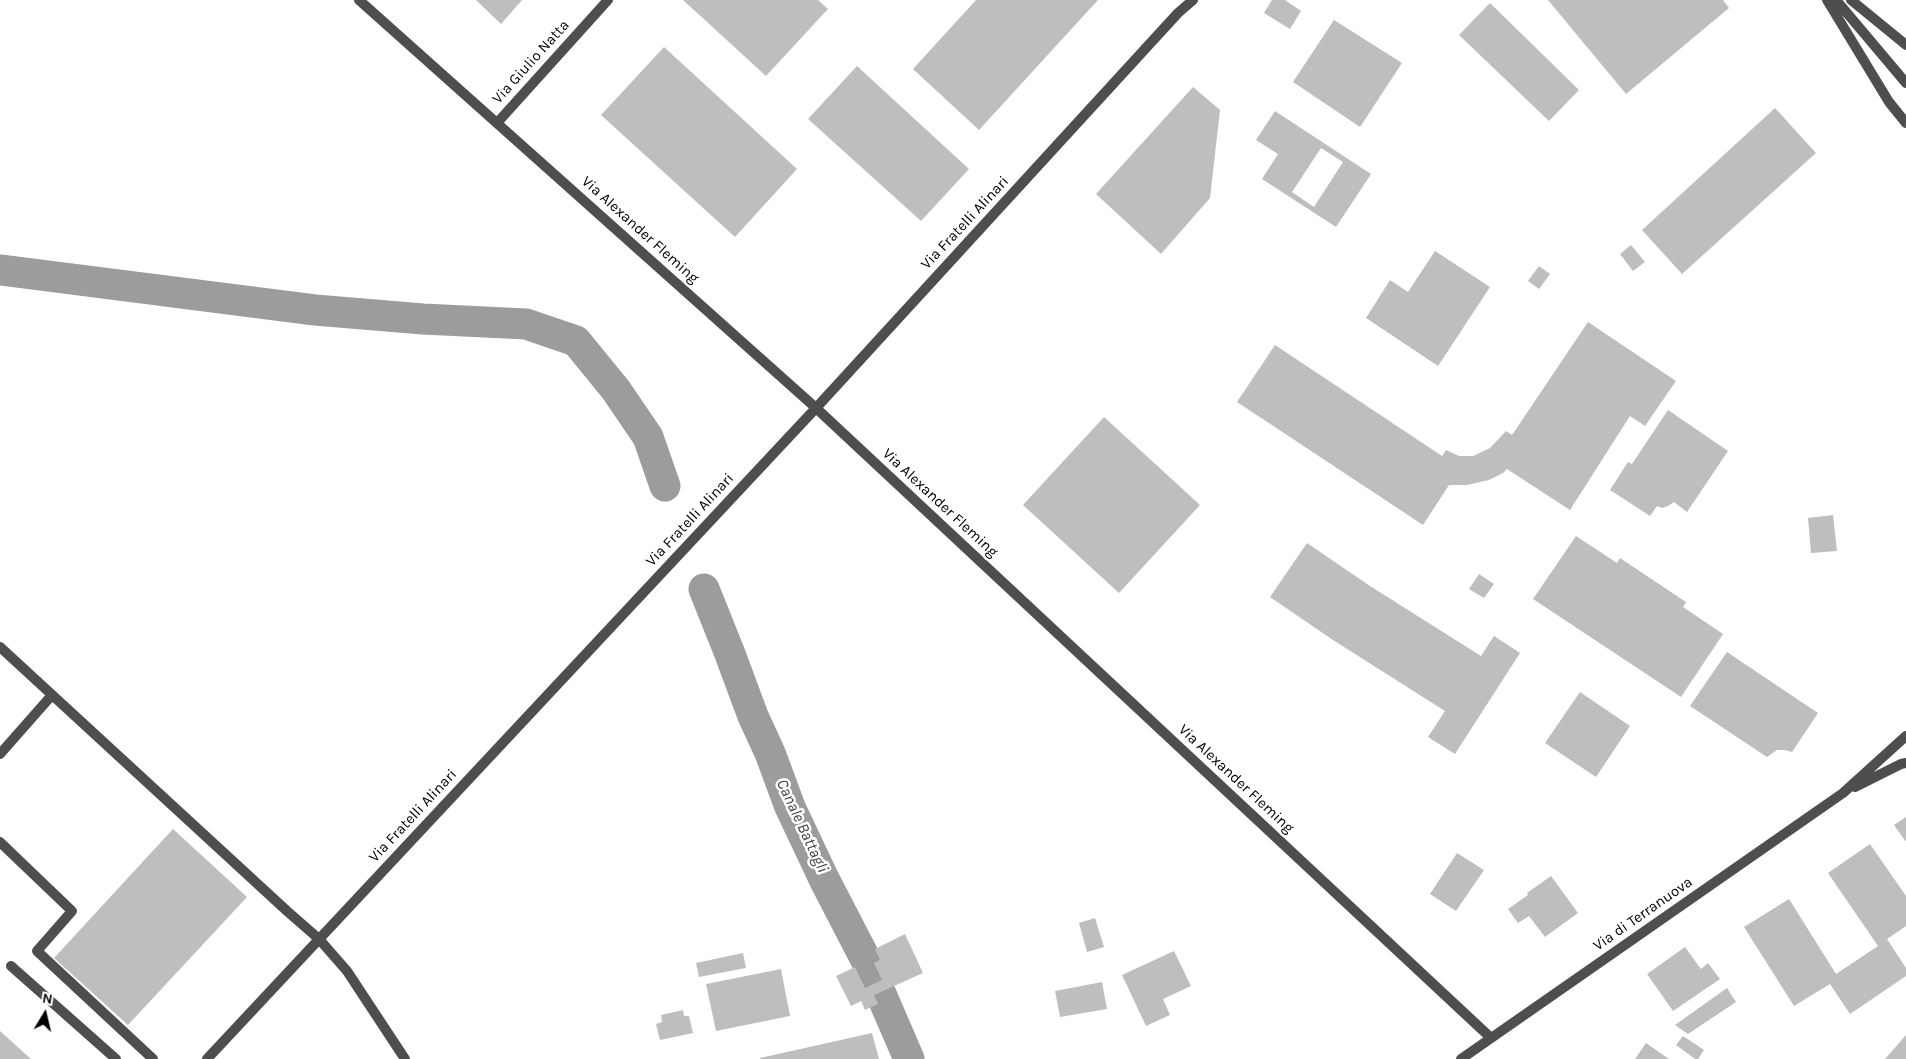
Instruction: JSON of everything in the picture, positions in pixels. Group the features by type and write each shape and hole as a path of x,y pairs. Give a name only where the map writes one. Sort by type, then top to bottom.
{"street":[{"name":"Via Alexander Fleming","path":"359,0 816,408 1491,1038"},
{"name":"Via Giulio Natta","path":"497,123 608,0"},
{"name":"Via Fratelli Alinari","path":"207,1059 816,408 1172,20 1193,0"},
{"path":"1827,0 1889,102 1906,123"},
{"path":"1836,0 1906,83"},
{"path":"1851,0 1906,45"},
{"path":"0,646 286,911 319,939 347,972 405,1059"},
{"path":"0,754 52,695"},
{"name":"Via di Terranuova","path":"1461,1059 1843,793 1906,736"},
{"name":"Via di Terranuova","path":"1843,793 1906,763"},
{"path":"0,842 72,911 38,950 153,1059"},
{"path":"11,966 116,1059"}],"building":[{"path":"476,0 522,0 501,24"},
{"path":"683,0 818,0 828,9 766,76"},
{"path":"976,0 1098,0 979,130 913,69"},
{"path":"1272,0 1285,0 1301,11 1290,29 1264,13"},
{"path":"1548,0 1723,0 1729,8 1626,94"},
{"path":"1490,3 1579,90 1549,121 1459,35"},
{"path":"1334,20 1402,63 1360,127 1293,82"},
{"path":"664,47 797,169 735,237 601,115"},
{"path":"857,66 969,169 921,221 808,119"},
{"path":"1193,87 1220,110 1210,198 1161,254 1096,194"},
{"path":"1775,108 1816,153 1682,274 1642,230"},
{"path":"1275,111 1371,174 1336,227 1262,179 1278,154 1256,140","holes":["1321,148 1343,162 1314,207 1292,192"]},
{"path":"1631,245 1645,262 1633,271 1620,254"},
{"path":"1435,251 1490,287 1438,366 1366,318 1390,280 1408,292"},
{"path":"1539,266 1550,274 1539,289 1528,281"},
{"path":"1588,322 1676,381 1645,426 1630,416 1570,510 1507,469 1489,480 1467,485 1449,485 1423,525 1237,402 1275,345 1442,456 1446,450 1459,456 1473,456 1490,448 1506,431 1512,435"},
{"path":"1668,410 1728,451 1687,512 1674,502 1662,508 1657,506 1650,516 1610,490 1628,462 1632,464"},
{"path":"1104,417 1200,505 1119,593 1023,505"},
{"path":"1833,515 1837,551 1811,553 1808,518"},
{"path":"1576,536 1617,563 1620,558 1686,602 1683,607 1723,634 1681,697 1533,599"},
{"path":"1307,543 1370,586 1481,656 1494,636 1520,653 1455,754 1428,737 1445,711 1333,640 1270,597"},
{"path":"1479,574 1494,584 1484,598 1469,589"},
{"path":"1727,652 1818,713 1792,752 1777,750 1767,757 1690,706"},
{"path":"1580,692 1630,726 1596,777 1545,743"},
{"path":"1906,817 1906,842 1894,825"},
{"path":"173,829 247,897 128,1025 54,958"},
{"path":"1870,844 1906,896 1906,926 1887,939 1906,968 1906,976 1850,1014 1830,984 1794,1006 1744,927 1789,899 1836,974 1878,946 1828,873"},
{"path":"1457,853 1484,870 1456,911 1430,894"},
{"path":"1551,876 1578,913 1545,937 1529,916 1518,923 1508,909"},
{"path":"1095,918 1104,947 1087,952 1079,923"},
{"path":"905,934 923,973 874,995 878,1004 865,1010 861,1001 851,1006 836,976 855,967 865,988 882,980 874,963 880,960 875,949"},
{"path":"1685,947 1701,969 1708,963 1720,979 1673,1011 1647,974"},
{"path":"1174,951 1191,986 1163,999 1170,1015 1146,1026 1122,975"},
{"path":"743,953 746,968 699,977 696,963"},
{"path":"781,969 790,1016 716,1031 706,984"},
{"path":"1102,982 1107,1009 1060,1017 1055,991"},
{"path":"1727,988 1736,1002 1688,1034 1675,1025"},
{"path":"683,1010 684,1016 689,1016 693,1033 660,1040 656,1024 662,1022 661,1015"},
{"path":"0,1031 31,1059 0,1059"},
{"path":"872,1033 879,1059 760,1059 760,1058"},
{"path":"1906,1035 1906,1059 1885,1059"},
{"path":"1683,1036 1704,1050 1698,1059 1695,1059 1676,1045"},
{"path":"1646,1043 1669,1059 1635,1059"}],"waterway":[{"path":"0,270 315,310 423,319 526,324 576,341 616,390 648,437 665,486"},
{"name":"Canale Battagli","path":"704,589 790,807 824,879 868,964 909,1059"}]}
